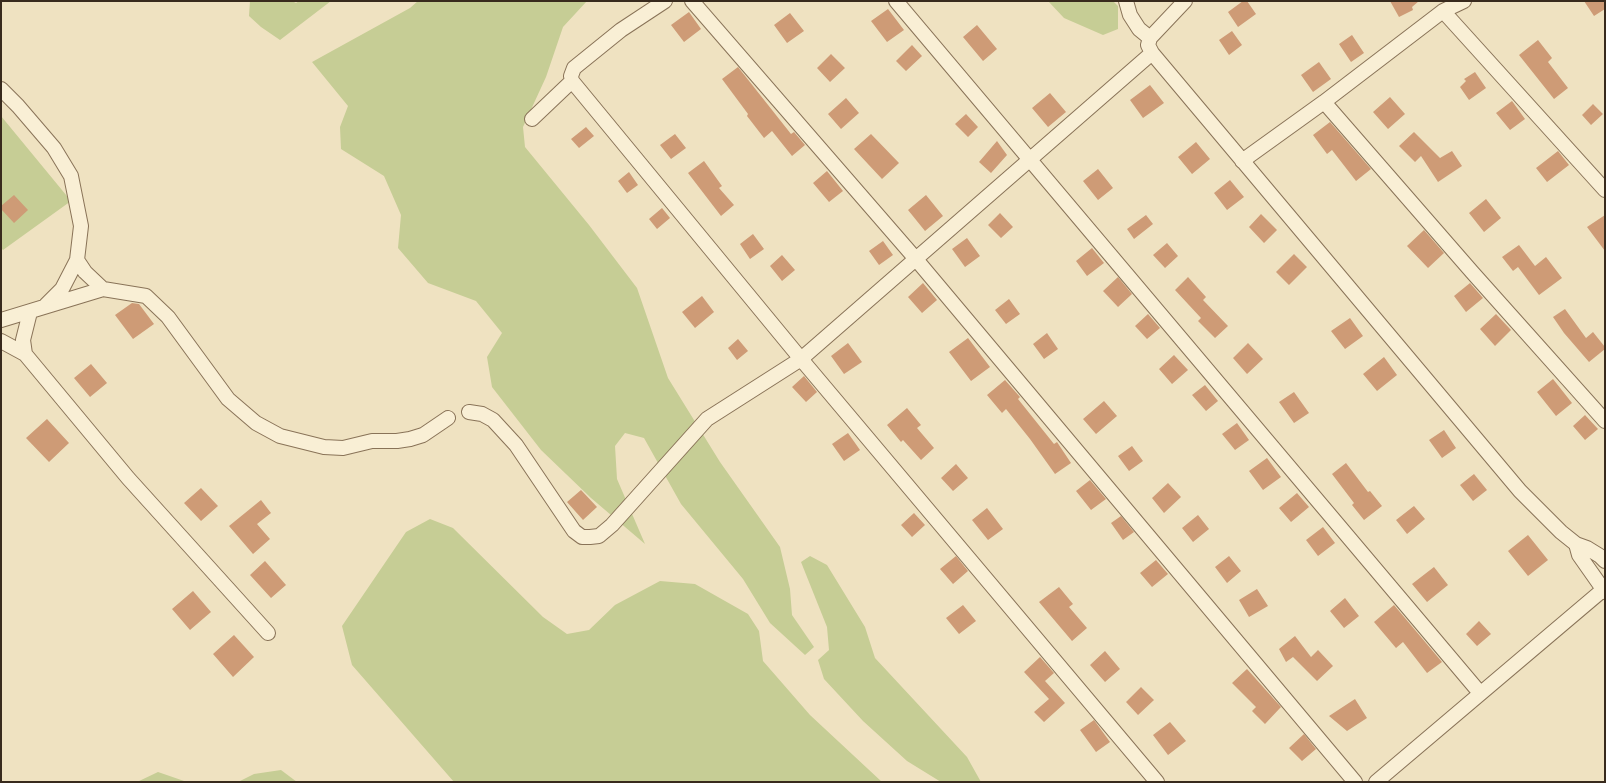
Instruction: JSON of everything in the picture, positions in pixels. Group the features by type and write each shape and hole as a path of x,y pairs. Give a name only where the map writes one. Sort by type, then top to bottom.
{"street":[{"path":"665,1 621,30 574,68 571,76 572,81 802,359 1158,782"},
{"path":"692,1 915,258 1355,782"},
{"path":"896,1 1480,693"},
{"path":"1126,1 1130,15 1139,29 1150,38"},
{"path":"1185,1 1150,38 1148,45 1152,54 1520,491 1561,532 1576,544 1600,556 1605,562"},
{"path":"1242,161 1324,102 1443,11 1464,1"},
{"path":"1443,11 1605,190"},
{"path":"469,412 482,414 493,420 516,445 574,531 582,537 599,536 612,525 707,419 802,359 915,258 1030,161 1152,54"},
{"path":"532,119 572,81"},
{"path":"1,88 54,148 71,176 81,226 77,260 62,289 43,307"},
{"path":"1324,102 1605,421"},
{"path":"77,260 85,272 103,289"},
{"path":"1,320 103,289 146,296 168,317 228,398 256,423 280,436 324,447 343,448 372,441 410,439 423,435 448,418"},
{"path":"25,354 23,340 30,312"},
{"path":"1,342 25,354 128,478 268,633"},
{"path":"1376,782 1604,590 1580,555 1576,544"}],"green space":[{"path":"250,1 292,1 296,3 299,1 331,1 280,40 249,16"},
{"path":"418,1 587,1 563,27 546,77 523,127 525,147 589,225 637,288 668,378 720,462 780,547 790,589 792,615 814,647 805,655 770,623 743,579 681,504 644,438 625,433 615,446 617,479 645,544 591,498 541,450 492,387 487,357 502,333 476,301 428,283 398,248 401,215 384,176 341,149 340,127 348,106 312,62 410,8"},
{"path":"1048,1 1113,1 1118,6 1118,29 1103,35 1064,18"},
{"path":"1,116 71,201 3,250 1,248"},
{"path":"430,519 453,528 543,617 567,634 589,630 615,605 660,581 695,584 748,614 759,631 763,661 810,715 882,782 454,782 352,665 342,626 406,532"},
{"path":"810,556 827,565 865,627 875,658 967,757 981,782 941,782 907,761 863,721 824,679 818,660 829,650 827,627 801,562"},
{"path":"281,770 297,782 238,782 254,774"},
{"path":"158,772 187,782 137,782"}],"building":[{"path":"1243,1 1247,1 1256,14 1238,27 1228,12"},
{"path":"1390,1 1419,1 1412,7 1413,10 1399,17"},
{"path":"1584,1 1605,1 1605,9 1594,16"},
{"path":"888,9 904,30 887,42 871,21"},
{"path":"689,12 701,29 684,42 671,25"},
{"path":"790,13 804,31 787,43 774,25"},
{"path":"977,25 997,49 983,61 963,37"},
{"path":"1232,31 1242,45 1229,55 1219,40"},
{"path":"1352,35 1364,53 1351,62 1339,44"},
{"path":"1538,40 1552,58 1548,62 1568,88 1554,99 1519,55"},
{"path":"912,45 922,56 906,71 896,61"},
{"path":"831,54 845,68 830,82 817,68"},
{"path":"1319,62 1331,79 1313,92 1301,75"},
{"path":"738,67 791,134 794,132 805,145 792,156 772,131 764,138 722,79"},
{"path":"1475,72 1486,88 1469,100 1460,87 1466,81 1464,79"},
{"path":"1150,85 1164,103 1143,118 1130,100"},
{"path":"1050,93 1066,112 1048,127 1032,108"},
{"path":"1390,97 1405,114 1388,129 1373,112"},
{"path":"846,98 859,113 841,129 828,114"},
{"path":"1512,101 1525,119 1510,130 1496,113"},
{"path":"1593,104 1603,114 1591,125 1582,115"},
{"path":"966,114 978,127 968,137 955,124"},
{"path":"1330,122 1371,169 1356,181 1332,150 1327,154 1313,135"},
{"path":"586,127 594,136 579,148 571,139"},
{"path":"1414,132 1440,158 1452,151 1462,166 1438,182 1421,156 1415,162 1399,146"},
{"path":"675,134 686,148 671,159 660,145"},
{"path":"871,134 899,163 882,179 854,149"},
{"path":"997,141 1007,155 991,173 979,162"},
{"path":"1196,142 1210,159 1192,174 1178,157"},
{"path":"1558,151 1569,165 1547,182 1536,168"},
{"path":"704,161 722,186 719,188 734,205 721,216 688,173"},
{"path":"1098,169 1113,188 1098,200 1083,181"},
{"path":"827,171 843,191 829,202 813,183"},
{"path":"629,172 638,185 627,193 618,181"},
{"path":"1230,180 1244,197 1227,210 1214,193"},
{"path":"14,195 28,210 14,223 1,209 1,206"},
{"path":"926,195 943,216 925,231 908,210"},
{"path":"1486,199 1501,218 1484,232 1469,213"},
{"path":"662,208 670,218 657,229 649,219"},
{"path":"1000,213 1013,227 1001,238 988,225"},
{"path":"1261,214 1277,230 1264,243 1249,227"},
{"path":"1146,215 1153,224 1134,239 1127,229"},
{"path":"1605,215 1605,251 1587,227"},
{"path":"1424,230 1444,253 1428,268 1407,246"},
{"path":"753,234 764,249 750,259 740,244"},
{"path":"967,238 980,256 965,267 952,249"},
{"path":"883,241 893,255 879,265 869,251"},
{"path":"1167,243 1178,256 1165,268 1153,255"},
{"path":"1519,245 1535,266 1546,257 1562,278 1539,295 1518,267 1513,271 1502,257"},
{"path":"1092,248 1104,263 1087,276 1076,261"},
{"path":"1294,254 1307,267 1289,285 1276,272"},
{"path":"782,255 795,270 782,281 770,266"},
{"path":"1118,277 1132,294 1118,307 1103,291"},
{"path":"1188,277 1206,297 1203,300 1228,326 1215,338 1198,321 1201,318 1175,290"},
{"path":"923,283 937,300 922,313 908,297"},
{"path":"1470,283 1483,298 1466,312 1454,296"},
{"path":"702,296 714,312 695,328 682,312"},
{"path":"1009,299 1020,314 1006,324 995,310"},
{"path":"132,303 139,304 154,324 133,339 115,315"},
{"path":"1565,309 1586,338 1593,332 1605,347 1589,362 1553,317"},
{"path":"1148,314 1160,328 1147,339 1135,326"},
{"path":"1496,314 1511,330 1495,346 1480,329"},
{"path":"1350,318 1363,336 1345,349 1331,331"},
{"path":"1047,333 1058,349 1044,359 1033,344"},
{"path":"968,338 990,367 971,381 949,352"},
{"path":"738,339 748,351 737,360 728,348"},
{"path":"848,343 862,362 844,374 831,356"},
{"path":"1248,343 1263,359 1247,374 1233,358"},
{"path":"1174,355 1188,370 1172,384 1159,369"},
{"path":"1384,357 1397,375 1377,391 1363,374"},
{"path":"91,364 107,383 90,397 74,378"},
{"path":"804,376 817,392 806,402 792,387"},
{"path":"1553,379 1572,403 1556,416 1537,392"},
{"path":"1005,380 1020,397 1018,399 1054,444 1057,442 1071,463 1055,474 1006,409 1002,413 987,395"},
{"path":"1205,385 1218,401 1206,411 1192,395"},
{"path":"1294,392 1309,413 1294,423 1279,402"},
{"path":"1104,401 1117,416 1096,434 1083,419"},
{"path":"907,408 921,425 917,428 934,448 921,460 903,440 901,442 887,425"},
{"path":"1585,415 1598,429 1585,440 1573,426"},
{"path":"47,419 69,443 49,462 26,438"},
{"path":"1237,423 1249,440 1235,450 1222,434"},
{"path":"1444,430 1456,448 1442,458 1429,440"},
{"path":"848,433 860,450 844,461 832,444"},
{"path":"1132,446 1143,461 1129,471 1118,456"},
{"path":"1267,458 1281,477 1263,490 1249,471"},
{"path":"1346,463 1368,492 1370,491 1382,506 1364,520 1332,474"},
{"path":"956,464 968,478 953,491 941,478"},
{"path":"1474,474 1487,490 1473,501 1460,485"},
{"path":"1090,480 1106,499 1091,510 1076,491"},
{"path":"1168,483 1181,497 1164,513 1152,498"},
{"path":"201,488 218,506 201,521 184,503"},
{"path":"581,490 597,507 583,520 567,502"},
{"path":"1297,493 1309,507 1291,522 1279,508"},
{"path":"261,500 271,513 257,524 270,539 253,554 229,526"},
{"path":"1414,506 1425,519 1407,534 1396,520"},
{"path":"987,508 1003,529 988,540 972,520"},
{"path":"914,513 925,525 912,537 901,525"},
{"path":"1198,515 1209,529 1193,542 1182,528"},
{"path":"1121,516 1134,532 1123,540 1111,523"},
{"path":"1323,527 1335,543 1318,556 1306,540"},
{"path":"1528,535 1548,560 1528,576 1508,551"},
{"path":"956,556 968,571 953,584 940,569"},
{"path":"1229,556 1241,571 1227,583 1215,567"},
{"path":"1156,560 1168,574 1152,587 1140,573"},
{"path":"265,561 286,585 271,598 250,575"},
{"path":"1434,567 1448,585 1427,602 1412,584"},
{"path":"1059,587 1073,604 1069,607 1087,628 1072,641 1039,602"},
{"path":"1257,589 1268,606 1249,617 1239,600"},
{"path":"193,591 211,612 190,630 172,609"},
{"path":"1345,598 1359,616 1344,628 1330,611"},
{"path":"963,605 976,621 959,634 946,618"},
{"path":"1394,605 1442,662 1427,673 1403,642 1396,648 1374,622"},
{"path":"1479,621 1491,634 1477,646 1466,634"},
{"path":"234,635 254,657 233,677 213,654"},
{"path":"1295,636 1311,657 1318,650 1333,666 1317,681 1293,657 1286,662 1279,649"},
{"path":"1105,651 1120,669 1105,682 1090,665"},
{"path":"1040,657 1054,673 1045,681 1065,703 1044,722 1034,712 1049,699 1024,672"},
{"path":"1247,669 1281,707 1265,724 1252,711 1256,707 1232,683"},
{"path":"1141,687 1154,700 1138,715 1126,702"},
{"path":"1355,699 1367,718 1347,731 1329,716"},
{"path":"1094,720 1110,742 1096,752 1080,730"},
{"path":"1170,722 1186,741 1168,755 1153,735"},
{"path":"1304,734 1316,749 1302,761 1289,748"}]}
